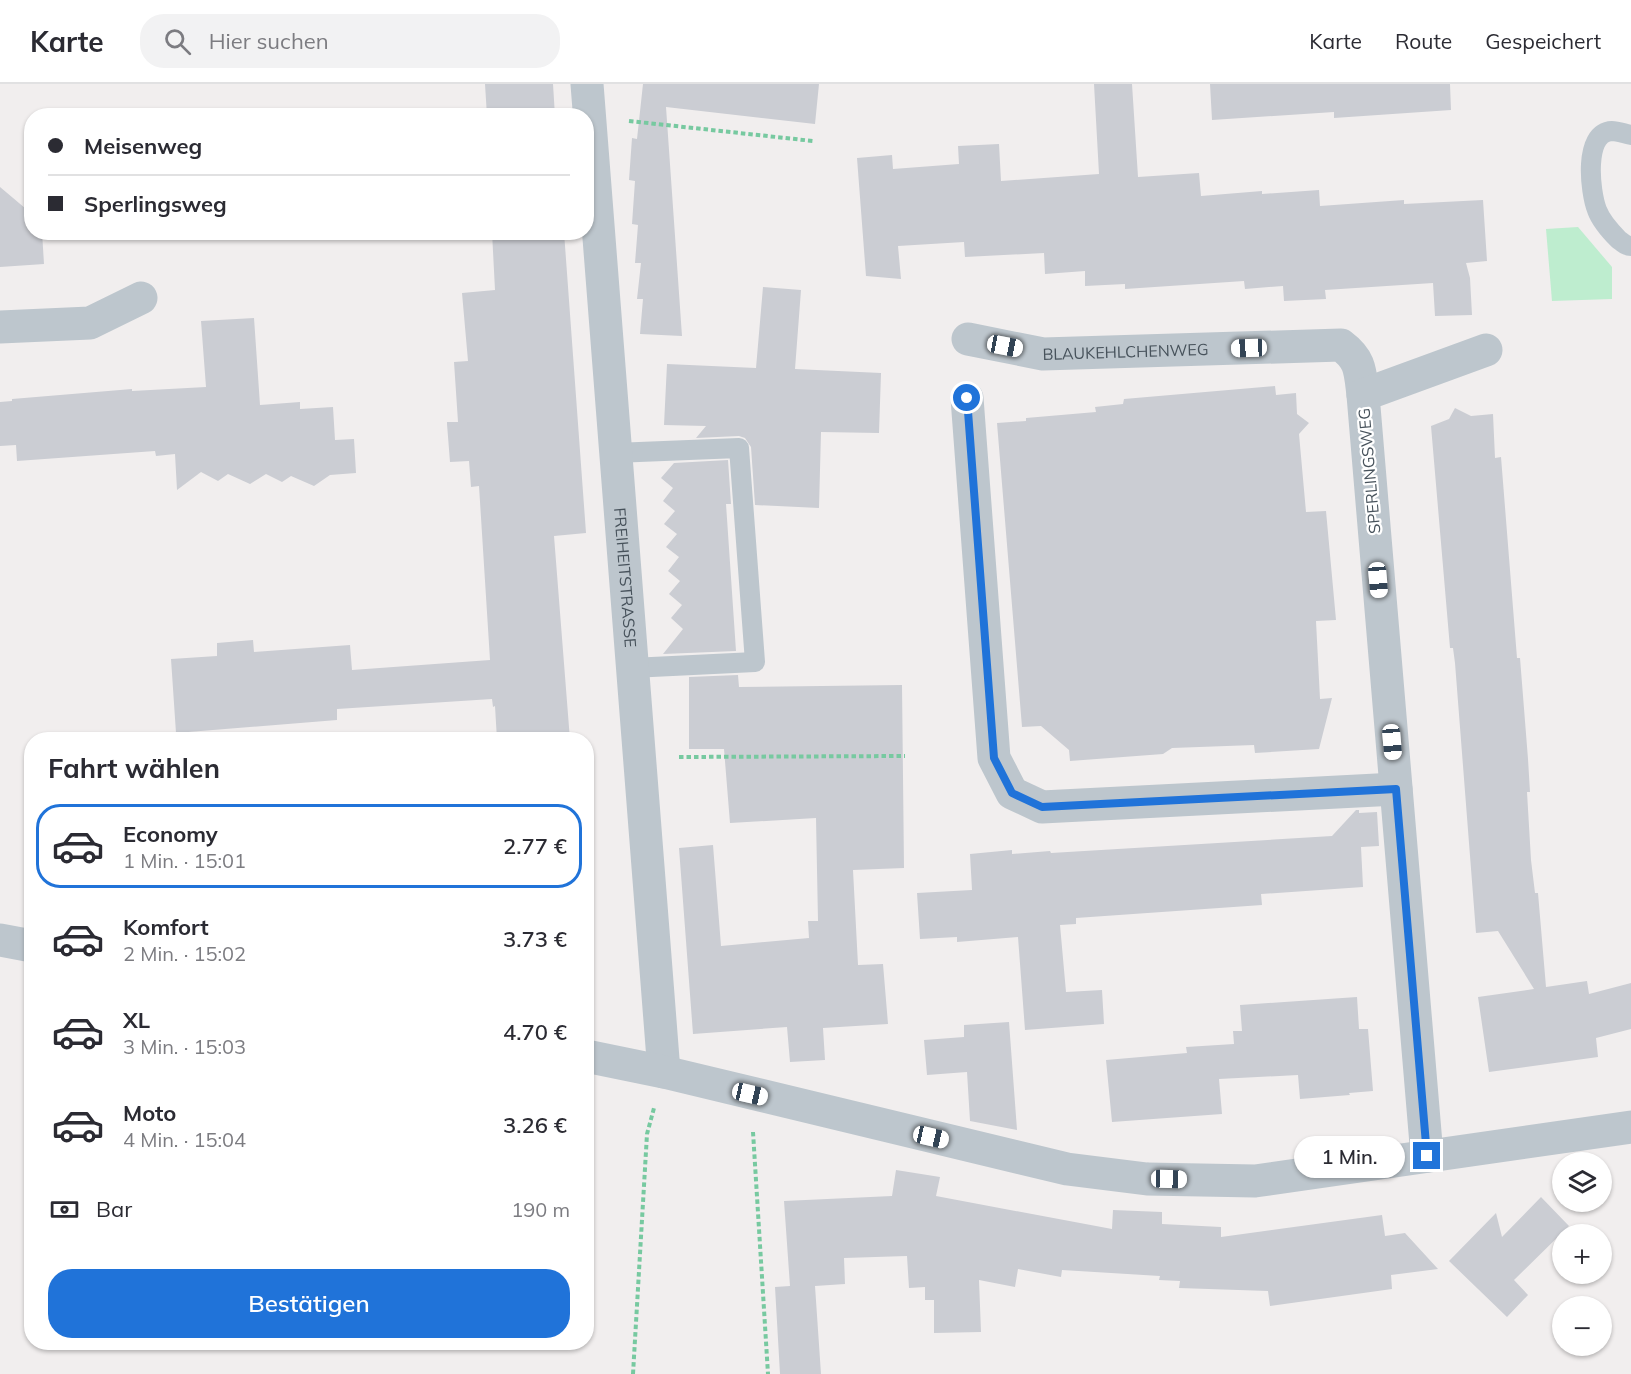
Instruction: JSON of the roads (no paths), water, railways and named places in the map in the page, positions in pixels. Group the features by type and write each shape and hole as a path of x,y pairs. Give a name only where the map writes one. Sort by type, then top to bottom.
{"street":[{"name":"FREIHEITSTRASSE","path":"587,84 588,108"},
{"name":"FREIHEITSTRASSE","path":"594,183 664,1072"},
{"path":"0,327 90,323 141,298"},
{"name":"BLAUKEHLCHENWEG","path":"968,339 1043,354 1341,345 1353,354"},
{"name":"SPERLINGSWEG","path":"1363,395 1486,350"},
{"name":"SPERLINGSWEG","path":"1353,354 1360,370 1363,395 1427,1156"},
{"path":"967,398 994,758 1012,793 1042,807 1396,789"},
{"path":"0,940 24,944"},
{"path":"594,1058 664,1072 1067,1169 1147,1179 1256,1181 1631,1127"}],"lane":[{"path":"1631,135 1611,131 1599,137 1592,149 1591,175 1596,209 1609,231 1626,246 1631,246"},
{"path":"614,453 739,448 745,508 755,662 631,668"}]}
